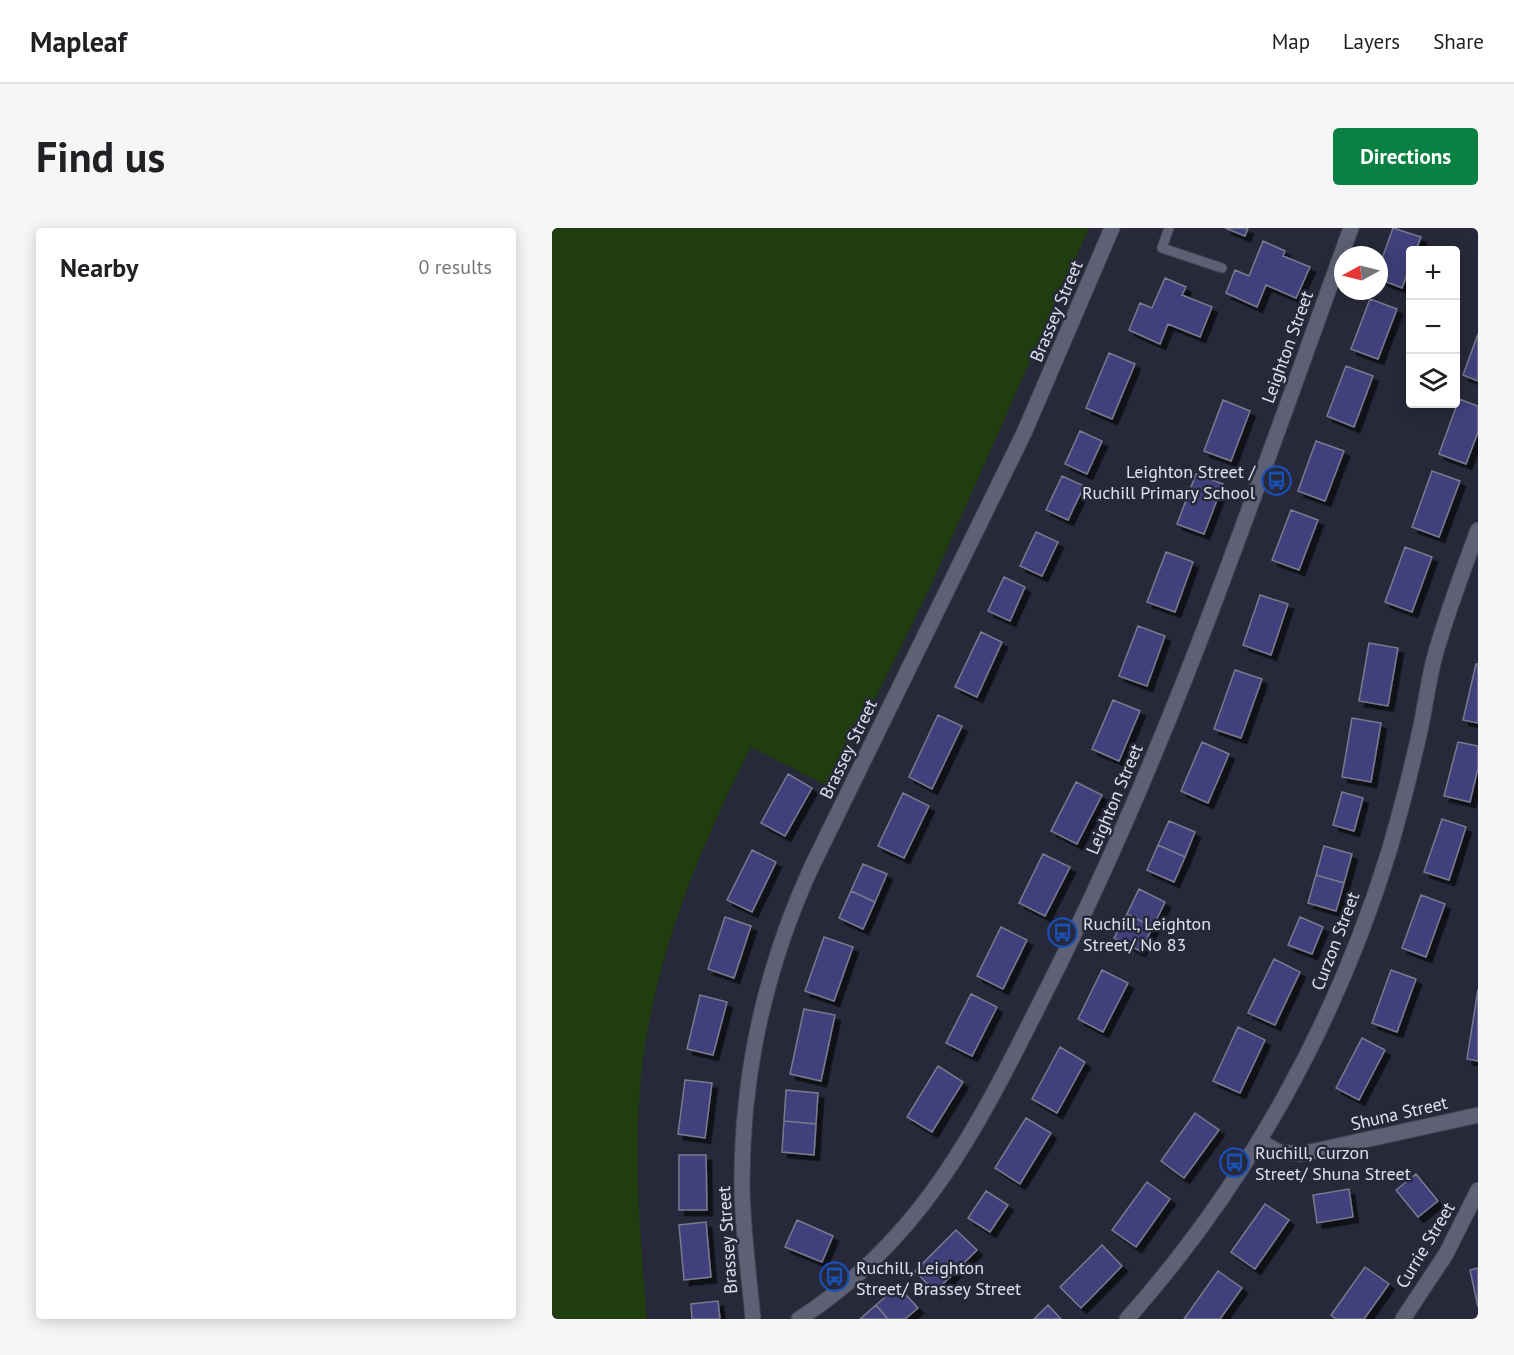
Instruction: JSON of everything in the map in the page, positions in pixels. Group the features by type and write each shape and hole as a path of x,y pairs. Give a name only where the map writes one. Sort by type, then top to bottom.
{"street":[{"name":"Brassey Street","path":"753,1319 743,1213 744,1134 756,1036 772,968 793,908 811,868 1024,433 1112,228"},
{"name":"Leighton Street","path":"799,1319 856,1276 939,1185 980,1119 1031,1021 1097,886 1171,716 1351,228"},
{"name":"Curzon Street","path":"1127,1319 1197,1234 1259,1141 1333,1003 1357,945 1408,786 1436,650 1478,530"},
{"name":"Shuna Street","path":"1259,1141 1279,1152 1301,1154 1478,1115"},
{"name":"Currie Street","path":"1403,1319 1446,1254 1478,1190"}],"lane":[{"path":"1169,228 1161,248 1222,268"}],"green space":[{"path":"552,228 1089,228 928,592 831,788 751,747 699,860 659,978 643,1060 638,1157 647,1319 552,1319"}],"building":[{"path":"1225,228 1248,228 1245,236"},
{"path":"1393,228 1421,237 1418,246 1406,246 1406,277 1402,288 1388,283 1387,246"},
{"path":"1263,241 1285,251 1283,256 1310,267 1296,298 1266,285 1257,307 1226,293 1235,270 1249,276"},
{"path":"1165,278 1186,287 1182,295 1212,307 1200,337 1168,324 1160,344 1129,330 1140,303 1152,308"},
{"path":"1370,300 1397,309 1378,359 1351,349"},
{"path":"1478,334 1478,381 1463,375"},
{"path":"1109,353 1135,364 1112,419 1086,408"},
{"path":"1346,366 1373,376 1354,427 1327,416"},
{"path":"1460,399 1478,406 1478,432 1466,464 1439,454 1456,408 1460,408"},
{"path":"1223,400 1250,411 1231,461 1204,451"},
{"path":"1080,431 1102,441 1087,474 1065,464"},
{"path":"1316,441 1344,451 1325,501 1298,491"},
{"path":"1432,471 1460,481 1439,537 1412,527"},
{"path":"1196,474 1223,484 1204,534 1177,524"},
{"path":"1062,476 1084,486 1068,520 1046,510"},
{"path":"1291,510 1318,520 1299,570 1272,560"},
{"path":"1036,532 1058,542 1042,576 1020,566"},
{"path":"1405,547 1432,557 1412,612 1385,602"},
{"path":"1166,552 1193,562 1175,612 1147,602"},
{"path":"1004,577 1025,587 1010,621 988,611"},
{"path":"1260,595 1288,604 1271,655 1243,645"},
{"path":"1138,626 1165,636 1147,686 1119,676"},
{"path":"981,632 1002,642 977,697 955,687"},
{"path":"1369,643 1398,648 1388,706 1359,701"},
{"path":"1476,664 1478,664 1478,723 1463,720"},
{"path":"1235,670 1262,679 1241,738 1214,729"},
{"path":"1113,700 1140,711 1119,761 1092,749"},
{"path":"938,715 962,726 932,789 909,777"},
{"path":"1352,718 1381,723 1371,782 1342,777"},
{"path":"1202,742 1229,754 1208,803 1181,791"},
{"path":"1458,742 1478,746 1478,768 1470,802 1444,796"},
{"path":"788,774 812,788 785,836 761,823"},
{"path":"1076,782 1102,795 1077,844 1051,831"},
{"path":"1342,792 1363,798 1354,831 1333,825"},
{"path":"903,793 929,806 904,858 878,846"},
{"path":"1442,819 1466,827 1449,880 1424,872"},
{"path":"1169,821 1195,832 1185,857 1158,845"},
{"path":"1158,845 1185,857 1174,882 1147,870"},
{"path":"1324,846 1352,854 1344,883 1316,875"},
{"path":"752,850 776,862 752,912 727,900"},
{"path":"1043,854 1070,867 1045,916 1019,903"},
{"path":"863,864 887,874 875,902 851,891"},
{"path":"1316,875 1344,883 1336,911 1308,903"},
{"path":"1139,889 1165,902 1153,927 1127,914"},
{"path":"851,891 875,902 863,929 839,918"},
{"path":"1421,895 1445,904 1426,957 1402,948"},
{"path":"1127,914 1153,927 1140,951 1114,938"},
{"path":"725,917 751,926 734,978 708,969"},
{"path":"1300,917 1323,927 1312,954 1288,945"},
{"path":"1001,927 1027,940 1003,989 977,976"},
{"path":"824,937 853,947 834,1001 805,991"},
{"path":"1274,959 1300,972 1275,1025 1248,1013"},
{"path":"1102,970 1128,983 1103,1032 1078,1019"},
{"path":"1391,970 1416,979 1397,1032 1372,1023"},
{"path":"1478,989 1478,1061 1467,1059"},
{"path":"971,994 997,1007 972,1056 946,1043"},
{"path":"700,995 727,1002 713,1055 687,1049"},
{"path":"804,1009 835,1015 821,1081 790,1074"},
{"path":"1238,1027 1265,1040 1240,1093 1213,1081"},
{"path":"1362,1038 1385,1050 1359,1100 1336,1088"},
{"path":"1060,1047 1085,1062 1057,1113 1032,1099"},
{"path":"938,1066 963,1082 932,1132 907,1117"},
{"path":"685,1080 712,1083 705,1138 678,1134"},
{"path":"786,1090 818,1093 816,1124 784,1121"},
{"path":"1195,1113 1219,1130 1184,1178 1161,1161"},
{"path":"1026,1118 1051,1133 1020,1184 995,1168"},
{"path":"784,1121 816,1124 814,1155 782,1152"},
{"path":"679,1155 706,1155 707,1210 679,1210"},
{"path":"1416,1174 1438,1201 1418,1217 1396,1190"},
{"path":"1147,1182 1170,1199 1136,1247 1112,1230"},
{"path":"1349,1189 1353,1217 1317,1223 1313,1195"},
{"path":"986,1191 1008,1205 990,1232 968,1218"},
{"path":"1265,1204 1289,1220 1255,1269 1231,1252"},
{"path":"797,1220 833,1236 822,1262 785,1247"},
{"path":"706,1222 711,1277 684,1280 679,1225"},
{"path":"956,1230 977,1250 935,1292 915,1271"},
{"path":"1102,1245 1122,1266 1081,1308 1060,1287"},
{"path":"1365,1267 1389,1284 1364,1319 1336,1319 1331,1315"},
{"path":"1478,1268 1478,1307 1470,1270"},
{"path":"1218,1271 1242,1288 1220,1319 1184,1319"},
{"path":"898,1286 918,1308 905,1319 888,1319 876,1305"},
{"path":"718,1301 720,1319 692,1319 691,1304"},
{"path":"876,1305 888,1319 860,1319"},
{"path":"1048,1305 1061,1319 1034,1319"}],"place":[{"name":"Leighton Street / Ruchill Primary School","path":"1276,481"},
{"name":"Ruchill, Leighton Street/ No 83","path":"1062,933"},
{"name":"Ruchill, Curzon Street/ Shuna Street","path":"1234,1162"},
{"name":"Ruchill, Leighton Street/ Brassey Street","path":"835,1277"}]}
